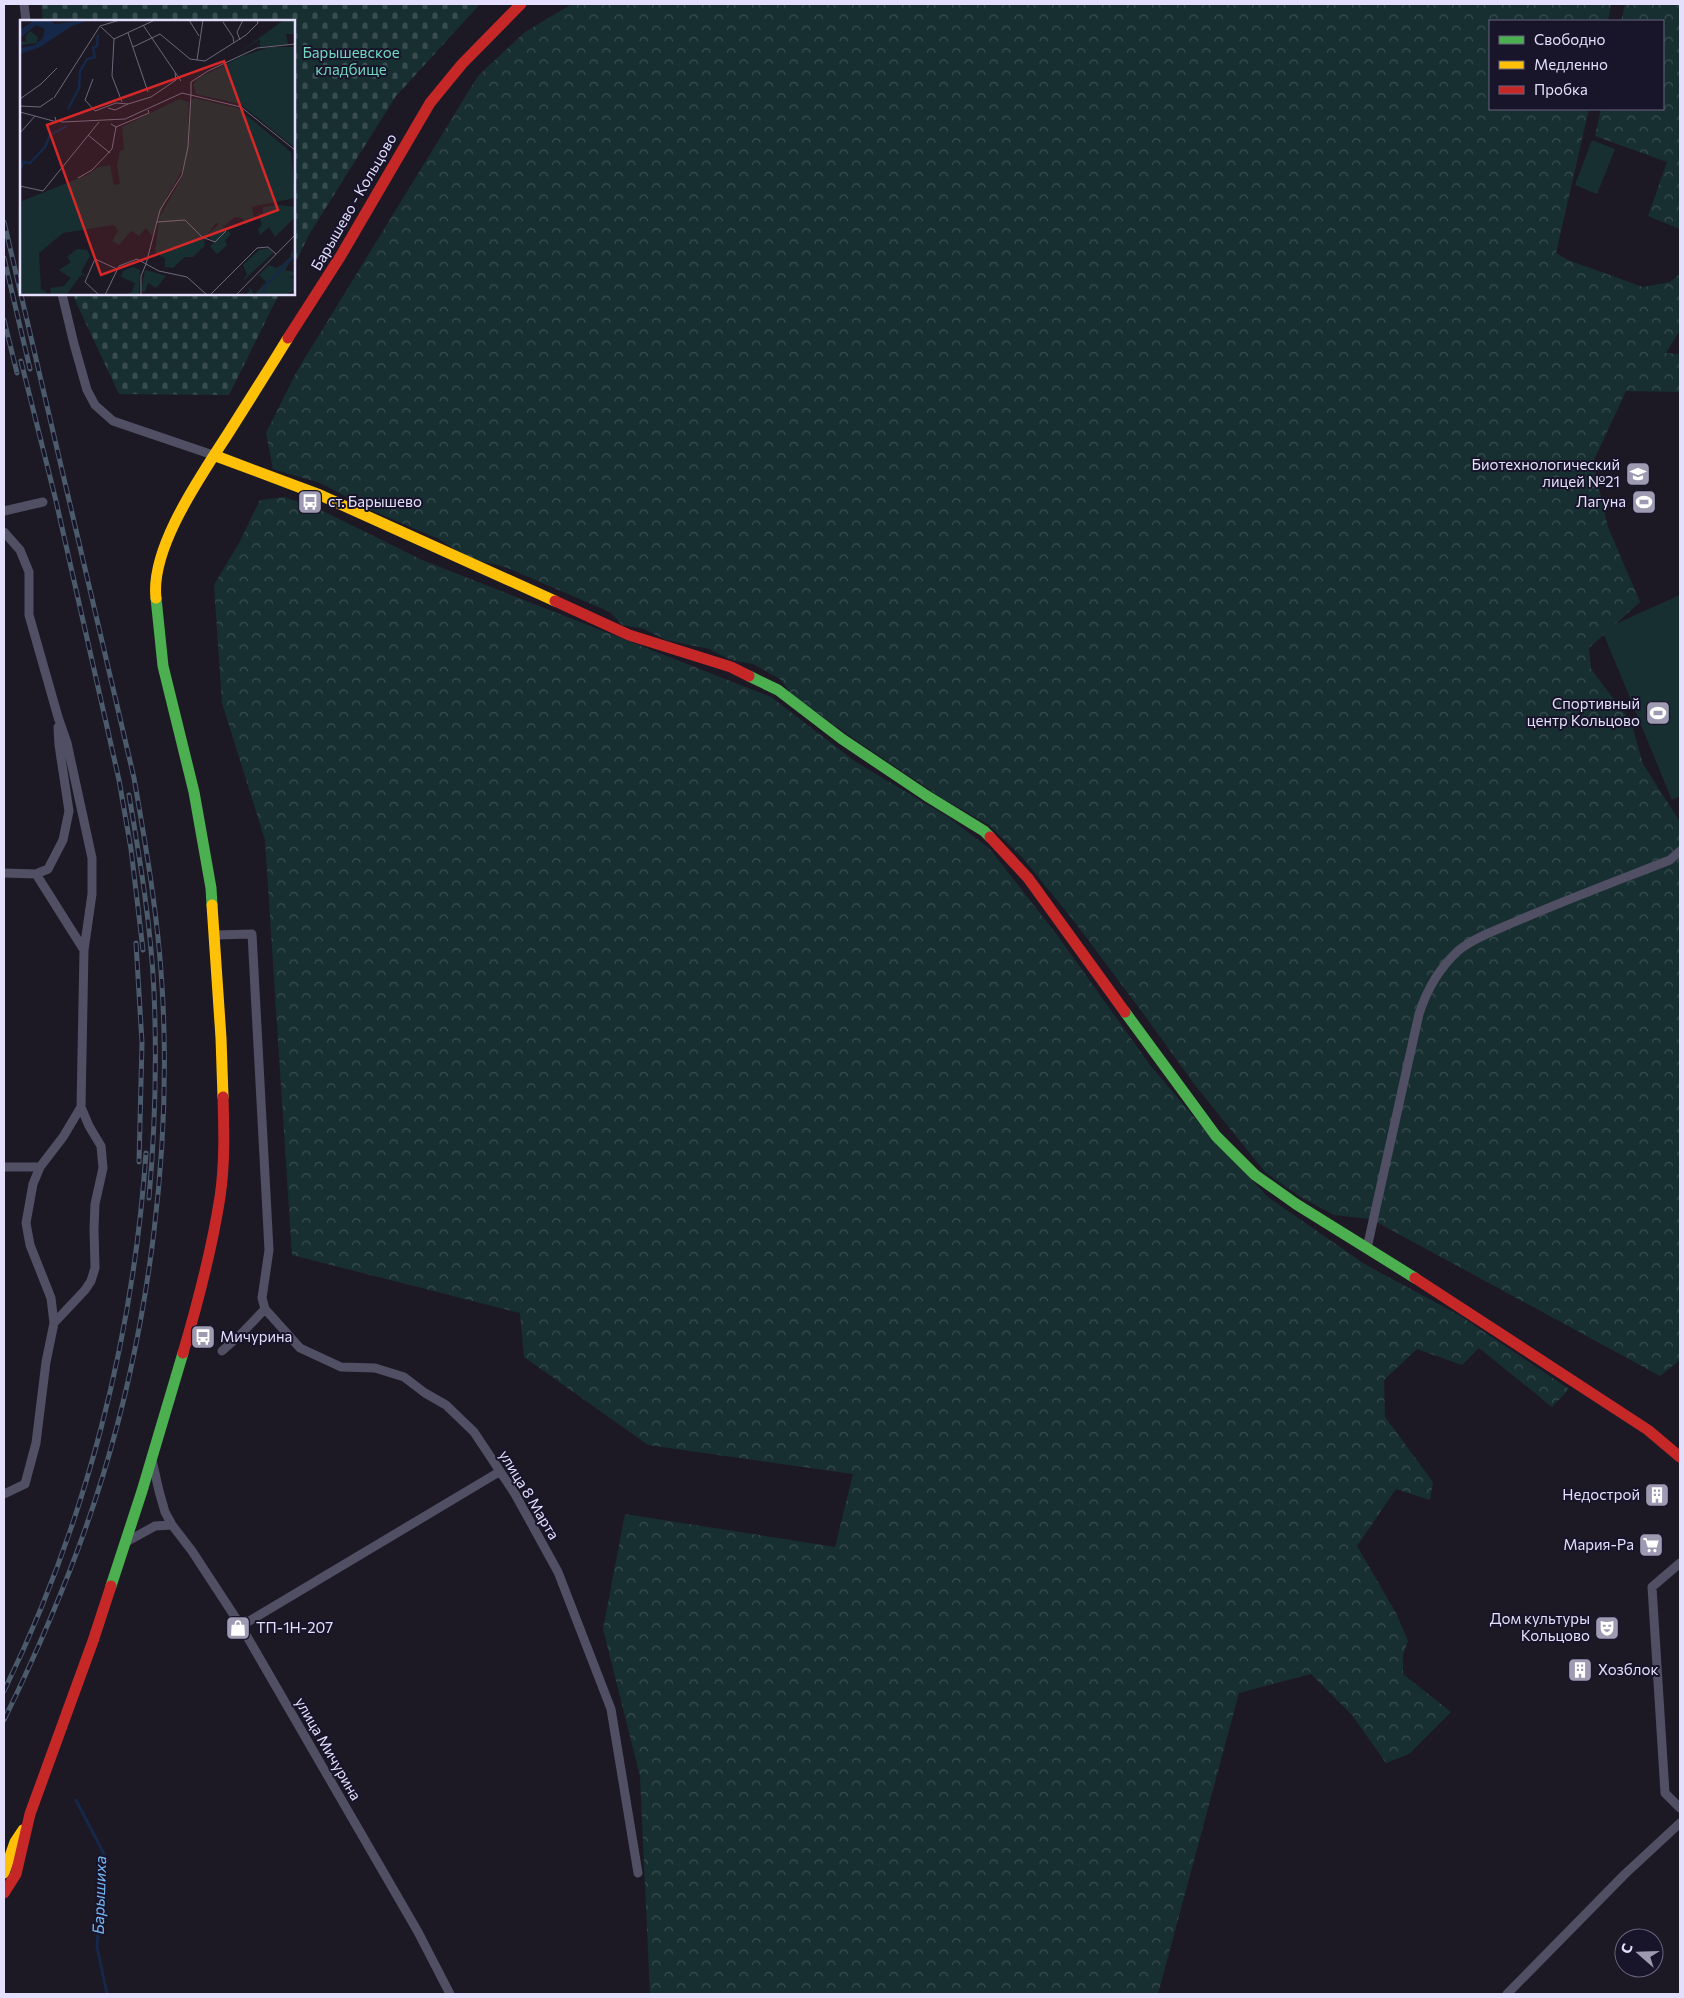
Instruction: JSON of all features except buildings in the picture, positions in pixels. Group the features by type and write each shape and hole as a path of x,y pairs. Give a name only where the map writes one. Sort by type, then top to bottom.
{"main road":[{"name":"Барышево - Кольцово","path":"28,1822 93,1642 152,1458 212,1245 220,1196 224,1148 222,1038 216,936 211,888 194,792 164,666 154,590 161,559 171,531 200,478 216,456 340,257 430,103 445,81 465,59 521,4"},
{"path":"216,456 320,495 629,635 732,667 778,690 842,739 927,796 984,831 1028,878 1216,1136 1255,1175 1296,1204 1444,1296 1648,1430 1680,1456"},
{"path":"5,1890 16,1874 28,1822"},
{"path":"4,1862 28,1822"},
{"path":"4,1873 16,1842"}],"street":[{"path":"24,4 26,20"},
{"path":"62,295 87,390 95,405 113,421 216,456"},
{"path":"4,511 42,502"},
{"path":"4,532 20,550 29,572 29,616 67,743 92,858 92,894 84,950 81,1106 89,1126 101,1146 102,1168 95,1204 96,1268 91,1282 85,1290 54,1323"},
{"path":"4,873 36,874 48,869 63,840 69,811 59,745 58,717"},
{"path":"1367,1248 1419,1014 1427,990 1442,970 1460,949 1488,934 1564,901 1670,860 1680,851"},
{"path":"36,874 84,950"},
{"path":"216,936 252,934 269,1250 262,1298 265,1309 222,1351"},
{"path":"4,1494 25,1484 31,1465 36,1443 46,1362 54,1323 51,1298 30,1245 26,1223 33,1184 40,1167 64,1137 81,1106"},
{"path":"4,1167 40,1167"},
{"name":"улица 8 Марта","path":"265,1309 300,1348 342,1367 375,1368 404,1377 425,1393 446,1405 474,1432 515,1494 558,1572 611,1709 638,1873"},
{"name":"улица Мичурина","path":"152,1458 159,1492 165,1512 172,1525 192,1551 241,1626 418,1932 450,1994"},
{"path":"241,1626 499,1472"},
{"path":"126,1542 155,1526 172,1525"},
{"path":"1680,1563 1652,1587 1666,1793 1680,1808"},
{"path":"1507,1994 1625,1874 1680,1823"}],"green space":[{"name":"Барышевское кладбище","path":"41,4 480,4 396,96 310,233 295,263 295,20 43,20"},
{"path":"572,4 1611,4 1608,20 1489,20 1489,110 1589,110 1556,253 1568,260 1643,287 1670,282 1680,274 1680,333 1678,333 1666,353 1680,354 1680,392 1626,391 1593,462 1608,527 1640,602 1589,648 1591,669 1631,722 1643,764 1680,822 1680,1360 1660,1376 1371,1219 1334,1215 1299,1196 1265,1172 1195,1085 1074,921 1021,856 989,825 942,798 863,745 792,695 780,679 753,664 731,660 709,649 666,640 644,629 622,625 610,612 505,567 468,558 439,539 373,511 320,483 273,469 266,433 297,371 478,76 525,32"},
{"path":"1625,4 1680,4 1680,229 1648,216 1667,162 1595,136 1601,110 1664,110 1664,20 1621,20"},
{"path":"1592,140 1615,149 1597,194 1575,185"},
{"path":"74,295 279,295 229,395 119,394"},
{"path":"284,497 319,509 422,560 771,697 856,762 948,817 989,848 1057,935 1150,1065 1209,1135 1268,1197 1366,1265 1459,1315 1569,1389 1552,1407 1479,1348 1462,1365 1417,1349 1384,1380 1385,1417 1433,1482 1430,1500 1396,1489 1357,1546 1396,1613 1408,1641 1403,1655 1403,1674 1451,1712 1409,1754 1386,1763 1352,1715 1311,1674 1239,1693 1158,1994 650,1994 640,1776 603,1629 625,1514 835,1547 853,1474 648,1445 524,1357 520,1313 292,1255 265,840 222,703 214,585 239,543 260,500"},
{"name":"Спортивный центр Кольцово","path":"1680,595 1680,796 1672,800 1602,630"}],"waterway":[{"name":"Барышиха","path":"76,1800 104,1854 97,1947 107,1994"}],"railway":[{"path":"4,222 20,290"},
{"path":"4,258 30,369"},
{"path":"4,1720 46,1629 83,1536 104,1472 120,1414 134,1354 154,1231 164,1107 162,986 158,934 134,778 21,295"},
{"path":"4,320 17,373"},
{"path":"21,361 56,501 119,780 131,849 143,950"},
{"path":"129,795 148,918 153,967 155,1095 149,1198"},
{"path":"136,943 142,1043 139,1162"},
{"path":"4,1691 33,1627 59,1562 82,1496 101,1429 117,1361 130,1292 140,1223 146,1153"}],"traffic: fast":[{"path":"156,598 163,666 194,792 211,888 212,905"},
{"path":"749,676 778,690 842,739 927,796 984,831 990,837"},
{"path":"1125,1012 1216,1136 1255,1175 1296,1204 1415,1278"},
{"path":"111,1586 142,1491 183,1353"}],"traffic: slow":[{"path":"156,598 156,578 161,556 181,510 288,338"},
{"path":"216,456 320,495 555,601"},
{"path":"212,905 223,1097"},
{"path":"4,1873 15,1842 23,1830"}],"traffic: jam":[{"path":"288,338 340,257 430,103 462,64 521,4"},
{"path":"555,601 629,635 731,667 749,676"},
{"path":"990,837 1028,878 1125,1012"},
{"path":"183,1353 204,1275 222,1185 223,1097"},
{"path":"1415,1278 1648,1430 1680,1457"},
{"path":"4,1893 16,1874 30,1814 111,1586"}],"place":[{"name":"Биотехнологический лицей №21","path":"1638,474"},
{"name":"ст. Барышево","path":"310,502"},
{"name":"Лагуна","path":"1644,502"},
{"name":"Спортивный центр Кольцово","path":"1658,713"},
{"name":"Мичурина","path":"203,1337"},
{"name":"Недострой","path":"1657,1495"},
{"name":"Мария-Ра","path":"1651,1545"},
{"name":"ТП-1Н-207","path":"238,1628"},
{"name":"Дом культуры Кольцово","path":"1607,1628"},
{"name":"Хозблок","path":"1580,1670"}]}
